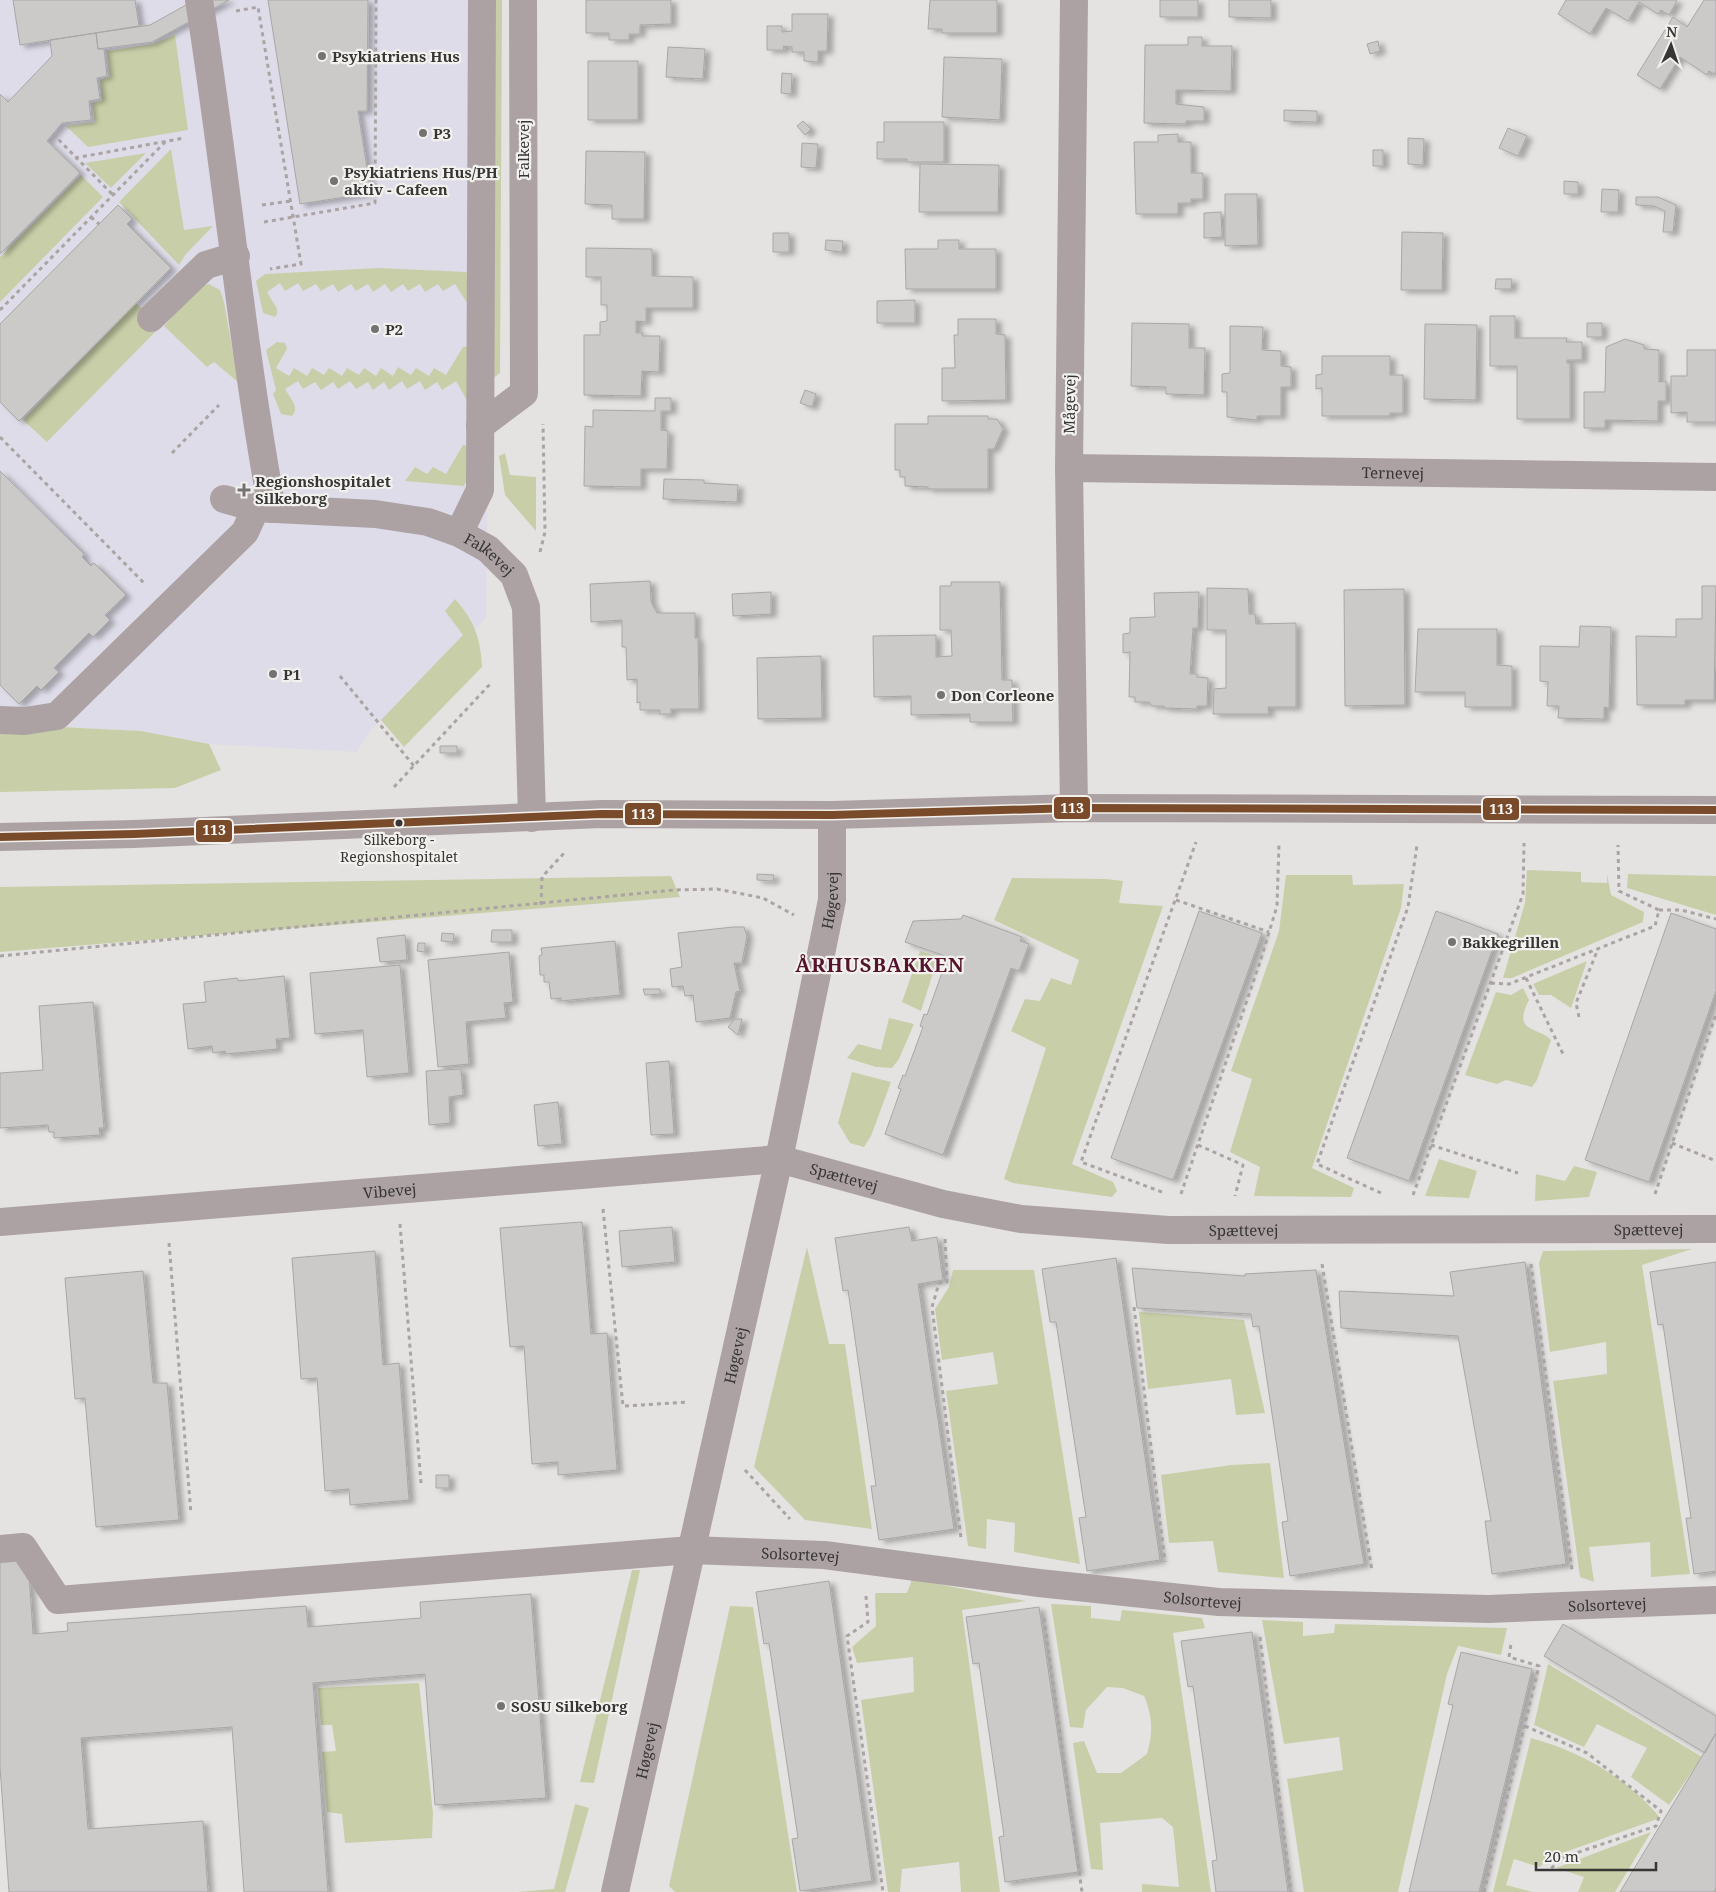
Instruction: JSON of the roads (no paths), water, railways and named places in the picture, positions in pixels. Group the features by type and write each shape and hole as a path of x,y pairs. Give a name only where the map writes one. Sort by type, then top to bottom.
{"street":[{"path":"459,533 480,490 482,0"},
{"name":"Falkevej","path":"480,426 524,394 522,0"},
{"name":"Mågevej","path":"1074,0 1069,468 1074,808"},
{"path":"0,720 25,721 57,716 245,532 264,508 220,132 200,9"},
{"path":"151,318 206,265 237,265"},
{"name":"Ternevej","path":"1069,468 1716,477"},
{"name":"Falkevej","path":"224,499 264,508 375,514 428,522 459,533 488,549 514,575 526,607 532,818"},
{"path":"0,837 134,834 601,814 832,815 1074,808 1716,810"},
{"name":"Høgevej","path":"615,1892 779,1159 826,932 832,900 832,815"},
{"name":"Vibevej","path":"0,1222 779,1159"},
{"name":"Spættevej","path":"779,1159 944,1204 1011,1217 1168,1230 1716,1230"},
{"name":"Solsortevej","path":"0,1549 22,1547 58,1600 691,1550 824,1555 965,1574 1219,1602 1488,1608 1716,1600"}],"place":[{"name":"Psykiatriens Hus","path":"322,56"},
{"name":"P3","path":"423,133"},
{"name":"Psykiatriens Hus/PH aktiv - Cafeen","path":"334,181"},
{"name":"P2","path":"375,329"},
{"name":"Regionshospitalet Silkeborg","path":"244,490"},
{"name":"P1","path":"273,674"},
{"name":"Don Corleone","path":"941,695"},
{"name":"Silkeborg - Regionshospitalet","path":"399,823"},
{"name":"Bakkegrillen","path":"1452,942"},
{"name":"SOSU Silkeborg","path":"501,1706"}],"district":[{"name":"ÅRHUSBAKKEN","path":"880,964"}]}
